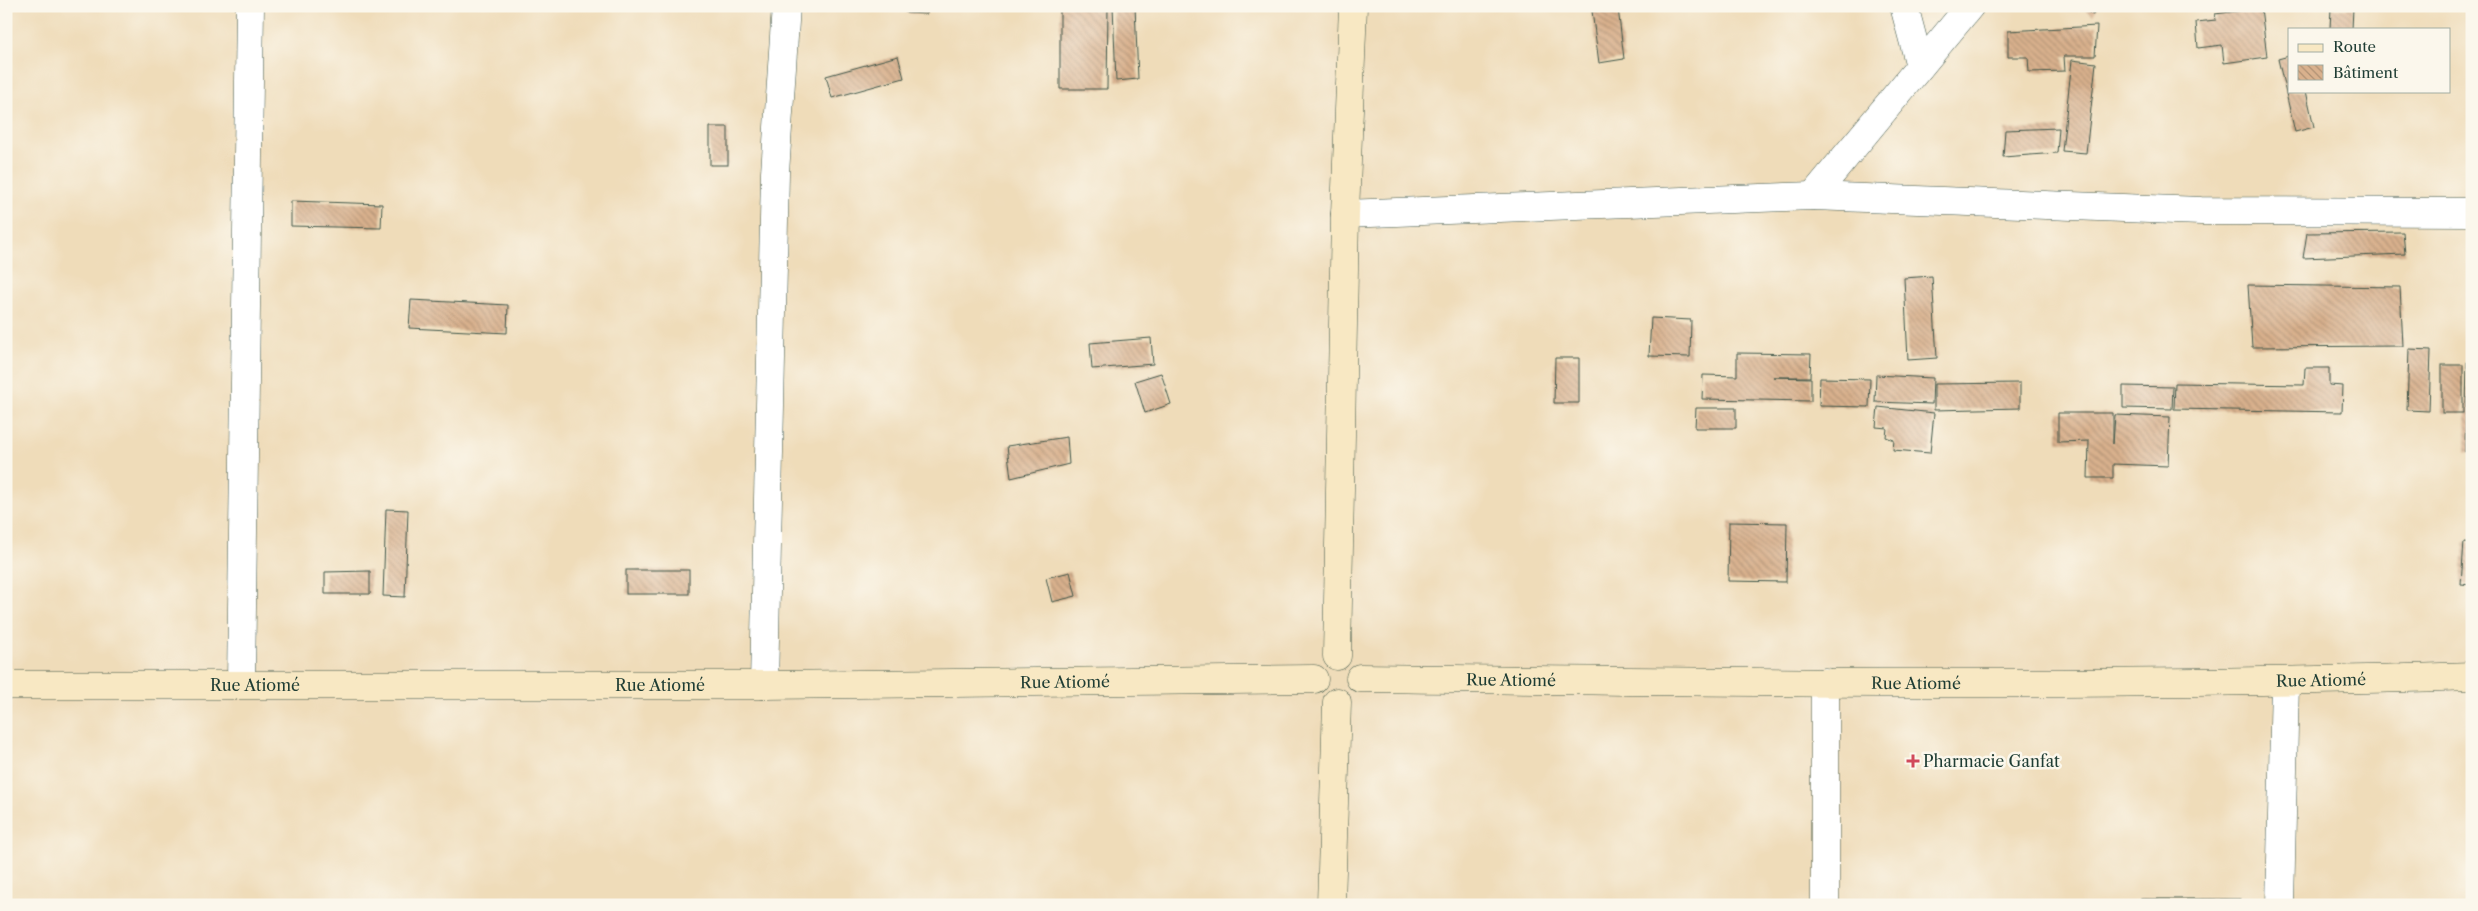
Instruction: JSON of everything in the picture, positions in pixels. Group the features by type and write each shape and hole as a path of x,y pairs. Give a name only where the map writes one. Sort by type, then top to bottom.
{"street":[{"path":"241,683 250,6"},
{"path":"764,686 775,173 786,6"},
{"path":"1336,656 1345,214 1353,6"},
{"path":"1904,6 1920,66"},
{"path":"1813,196 1970,6"},
{"path":"1345,214 1813,196 2201,211 2472,212"},
{"path":"1336,656 1348,658 1357,667 1360,678 1357,689 1348,698 1337,702 1325,699 1317,690 1314,679 1317,667 1325,659 1336,656"},
{"name":"Rue Atiomé","path":"1360,678 1825,682 2285,682 2472,676"},
{"name":"Rue Atiomé","path":"6,685 241,683 764,686 1314,679"},
{"path":"1825,682 1825,905"},
{"path":"2280,905 2285,682"},
{"path":"1331,905 1337,702"}],"building":[{"path":"906,6 928,6 927,14 906,13"},
{"path":"1060,6 1108,6 1107,89 1060,89"},
{"path":"1113,6 1135,6 1138,79 1116,81"},
{"path":"2078,6 2099,6 2093,15"},
{"path":"1618,8 1624,59 1599,63 1592,11"},
{"path":"2261,8 2267,57 2224,63 2222,45 2198,48 2196,22 2216,20 2215,14"},
{"path":"2331,8 2353,8 2352,28 2330,28"},
{"path":"2097,26 2095,56 2064,56 2065,71 2029,72 2028,57 2008,57 2008,31"},
{"path":"898,56 904,78 832,98 826,76"},
{"path":"2288,56 2288,92 2306,92 2314,127 2295,132 2278,59"},
{"path":"2072,60 2096,63 2086,153 2062,151"},
{"path":"710,127 728,127 728,165 710,165"},
{"path":"2059,128 2057,153 2003,157 2005,130"},
{"path":"291,201 382,204 381,228 291,226"},
{"path":"2403,232 2405,254 2303,258 2307,233"},
{"path":"1932,276 1937,358 1908,360 1904,278"},
{"path":"2248,285 2400,287 2403,346 2252,347"},
{"path":"411,300 508,305 507,333 409,328"},
{"path":"1651,318 1691,320 1690,357 1649,356"},
{"path":"1151,338 1153,364 1092,369 1090,343"},
{"path":"2409,349 2431,350 2429,411 2407,410"},
{"path":"1737,353 1811,354 1810,377 1773,377 1811,378 1811,401 1702,399 1703,375 1737,376"},
{"path":"1555,358 1579,358 1579,403 1554,403"},
{"path":"2472,361 2472,452 2465,452 2467,362"},
{"path":"2442,365 2463,365 2463,413 2442,413"},
{"path":"2305,368 2329,368 2329,385 2343,386 2342,412 2174,409 2175,383 2304,385"},
{"path":"1161,373 1171,404 1145,413 1135,381"},
{"path":"1876,375 1933,378 1932,404 1875,402"},
{"path":"1820,378 1870,379 1869,407 1819,406"},
{"path":"2020,383 2020,408 1934,410 1934,384"},
{"path":"2123,386 2173,387 2172,409 2123,408"},
{"path":"1878,407 1934,413 1930,453 1893,450 1894,440 1886,437 1887,428 1876,427"},
{"path":"1696,408 1736,408 1736,428 1695,428"},
{"path":"2058,413 2113,413 2113,444 2115,415 2170,417 2168,466 2113,464 2113,478 2088,478 2089,441 2058,442"},
{"path":"1067,437 1069,464 1011,478 1007,446"},
{"path":"386,509 408,510 405,597 383,596"},
{"path":"1729,522 1787,523 1786,582 1728,581"},
{"path":"2464,542 2472,543 2472,585 2461,584"},
{"path":"626,570 689,570 689,594 626,594"},
{"path":"370,571 370,594 325,594 325,572"},
{"path":"1070,572 1076,596 1052,602 1046,578"},
{"path":"2141,899 2240,899 2240,905 2141,905"}],"place":[{"name":"Pharmacie Ganfat","path":"1913,761"}]}
